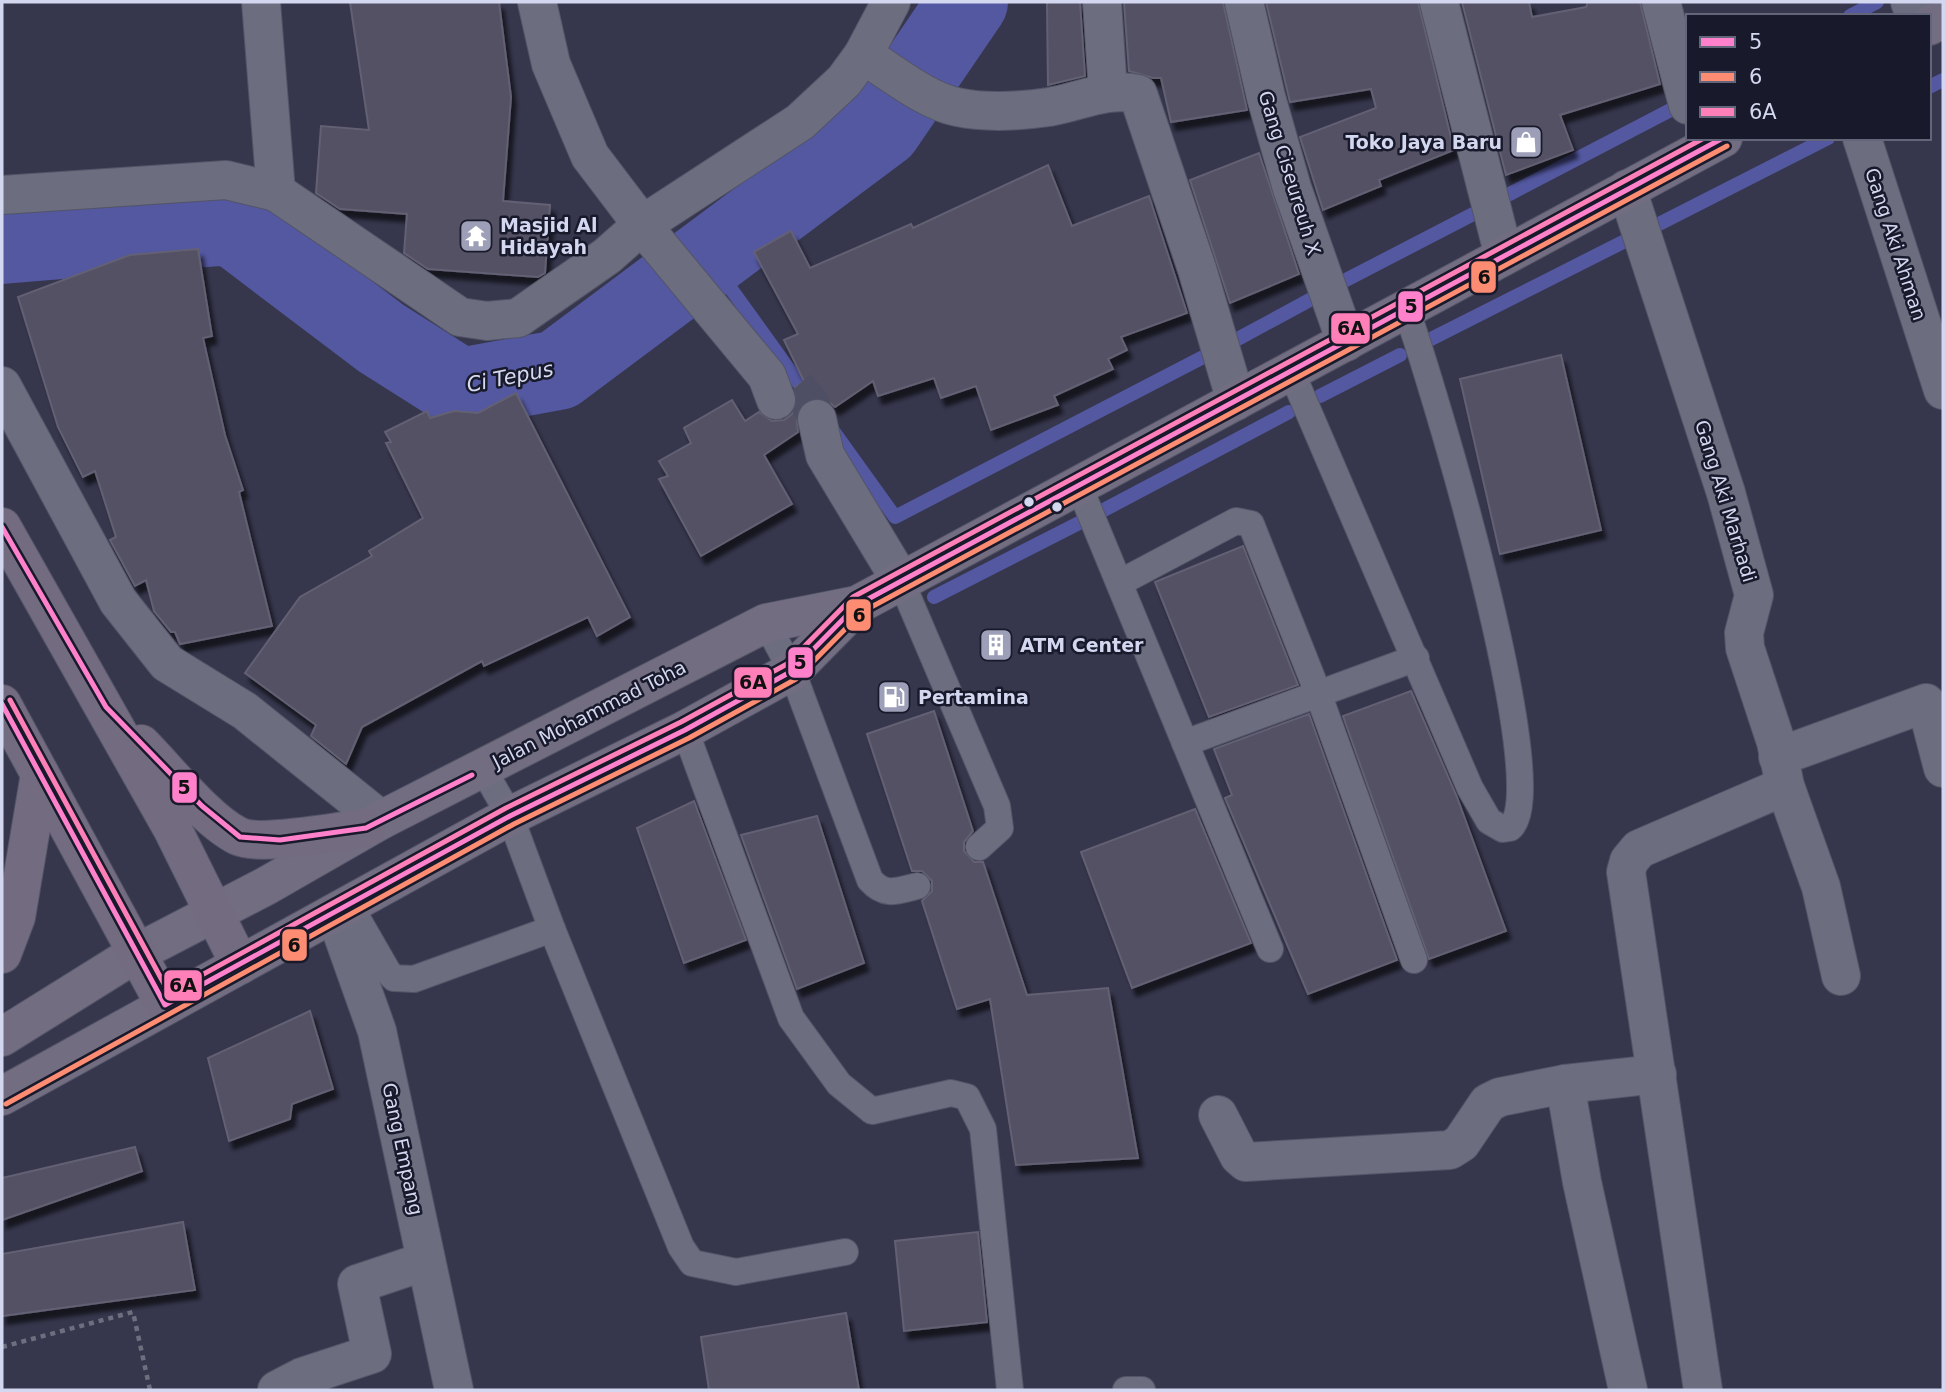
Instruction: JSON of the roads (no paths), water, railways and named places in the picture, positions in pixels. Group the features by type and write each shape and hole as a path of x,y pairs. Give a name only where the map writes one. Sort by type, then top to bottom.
{"highway":[{"path":"2,527 106,707 173,830 240,965"},
{"path":"2,704 165,1005"},
{"path":"106,707 202,806 240,837 280,840 374,824"},
{"path":"2,954 16,917 40,774"}],"main road":[{"name":"Jalan Mohammad Toha","path":"2,1096 510,816 685,730 792,671 857,605 1627,189 1706,142"},
{"name":"Jalan Mohammad Toha","path":"2,1037 135,954 374,824 766,623 857,605"}],"street":[{"path":"261,2 276,192"},
{"path":"537,2 551,64 590,156 646,230 780,388"},
{"path":"2,195 226,180 276,192 460,317 487,321 518,318 800,122 870,58 891,2"},
{"path":"1102,2 1108,92"},
{"name":"Gang Ciseureuh X","path":"1244,2 1292,188 1346,342"},
{"path":"1440,2 1504,256"},
{"path":"1661,2 1686,97"},
{"path":"870,58 916,88 956,107 1015,110 1050,107 1108,92 1138,94 1197,269 1236,401"},
{"name":"Gang Aki Ahman","path":"1863,140 1943,390"},
{"name":"Gang Aki Marhadi","path":"1627,189 1726,493 1754,595 1744,633 1745,648 1776,742 1781,772 1821,887 1841,976"},
{"path":"2,386 118,601 167,663 245,711 374,824"},
{"path":"813,436 901,581"},
{"path":"1703,1390 1626,872 1629,861 1639,849 1781,772 1935,700 1943,768"},
{"name":"Gang Empang","path":"343,910 377,1031 454,1390"},
{"path":"1219,1115 1239,1156 1246,1162 1258,1164 1450,1150 1458,1147 1488,1103 1495,1099 1565,1084 1657,1074"},
{"path":"1565,1084 1582,1182 1628,1390"},
{"path":"277,1390 302,1377 372,1354 357,1284 426,1261"}],"lane":[{"path":"1291,371 1470,788 1489,821 1503,829 1510,828 1520,814 1519,747 1474,530 1406,309"},
{"path":"1079,486 1121,582 1270,950"},
{"path":"1121,582 1236,521 1251,524 1318,693 1414,960"},
{"path":"901,581 997,806 1000,828 979,847"},
{"path":"766,623 792,671 870,880 879,890 890,893 917,886"},
{"path":"1185,743 1416,659"},
{"path":"685,730 790,1018 831,1073 872,1111 951,1093 967,1097 983,1129 1010,1390"},
{"path":"483,769 510,816 552,929 681,1247 692,1263 736,1272 845,1252"},
{"path":"343,910 388,972 403,980 414,979 552,929"},
{"path":"1126,1390 1142,1390"}],"waterway":[{"name":"Ci Tepus","path":"2,244 232,225 381,338 460,388 558,370 882,128 968,2"},
{"path":"1854,14 1877,2"},
{"path":"1931,86 1943,80"},
{"path":"1500,199 1684,103"},
{"path":"1655,226 1824,140"},
{"path":"1342,282 1481,210"},
{"path":"1429,340 1625,241"},
{"path":"708,257 895,517 1209,354"},
{"path":"1232,342 1317,296"},
{"path":"1320,396 1400,355"},
{"path":"1100,512 1289,412"},
{"path":"934,597 1081,522"}],"tunnel":[{"path":"796,387 809,402 817,419"}],"place":[{"name":"Toko Jaya Baru","path":"1526,142"},
{"name":"Masjid Al Hidayah","path":"476,236"},
{"name":"ATM Center","path":"996,645"},
{"name":"Pertamina","path":"894,697"}]}
